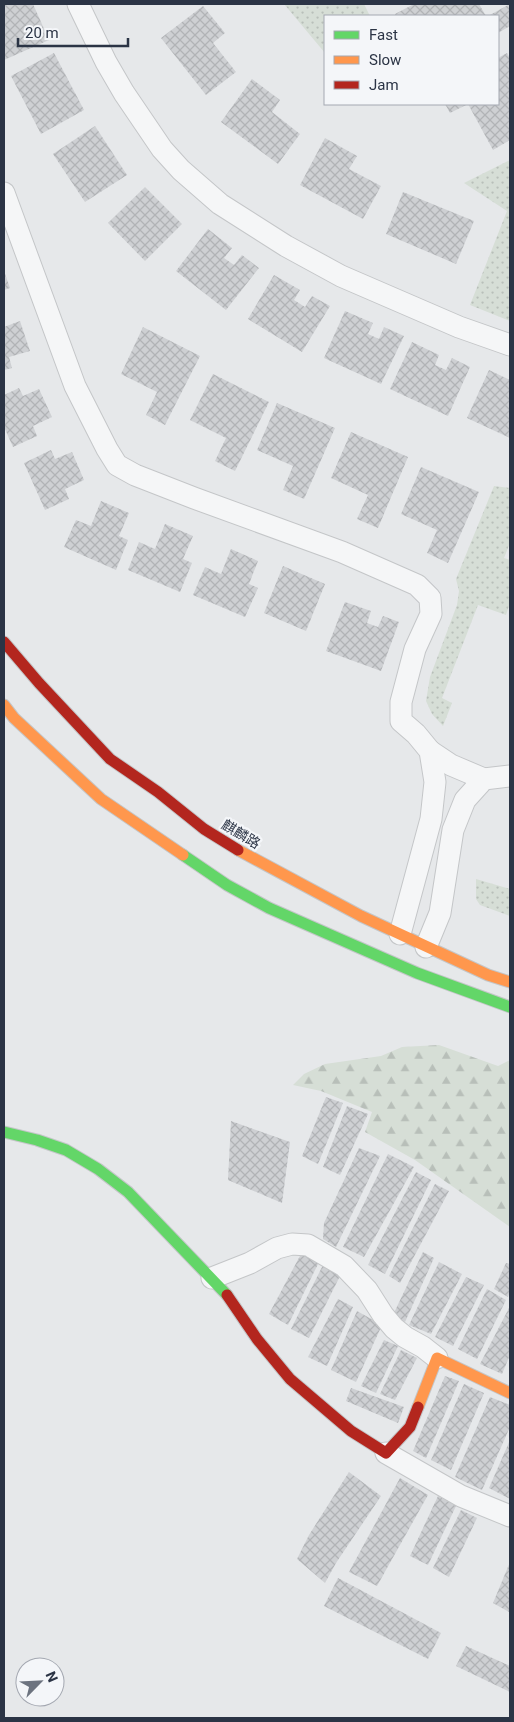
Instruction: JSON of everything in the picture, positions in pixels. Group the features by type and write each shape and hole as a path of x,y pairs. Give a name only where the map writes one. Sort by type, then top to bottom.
{"main road":[{"name":"麒麟路","path":"4,642 45,690 110,759 158,792 204,829 261,863 361,916 488,975 510,982"},
{"path":"4,706 14,718 101,799 228,885 269,908 417,973 510,1007"},
{"path":"4,1132 37,1140 66,1150 98,1168 128,1192 232,1301 257,1339 290,1379 345,1426 386,1453 410,1427 437,1358 510,1393"}],"lane":[{"path":"78,4 106,62 124,93 162,149 180,170 220,204 286,246 341,276 459,327 510,346"},
{"path":"4,193 75,386 117,465 135,475 350,556 417,585 430,598 431,614 415,649 401,702 401,721 416,734 430,751 451,765 484,779 510,776"},
{"path":"400,934 431,819 434,782 430,751"},
{"path":"426,946 440,913 452,830 465,800 484,779"},
{"path":"212,1278 250,1263 277,1248 292,1244 308,1245 344,1266 368,1290 383,1315 394,1328 437,1358"},
{"path":"386,1453 461,1496 510,1516"}],"green space":[{"path":"284,4 364,4 370,15 324,15 324,52"},
{"path":"510,160 510,321 470,305 507,211 464,183"},
{"path":"494,486 510,488 510,543 504,558 510,560 510,603 506,615 478,605 442,698 452,703 443,726 432,714 426,701 430,677 457,605 459,591 456,579"},
{"path":"476,879 510,889 510,916 480,905 476,899"},
{"path":"439,1045 498,1066 510,1060 510,1227 415,1160 365,1132 372,1112 321,1091 293,1085 304,1074 325,1064 381,1056 402,1047"}],"building":[{"path":"4,4 33,4 49,40 4,60"},
{"path":"414,4 479,4 485,15 396,15"},
{"path":"510,4 510,26 499,32 499,15 490,15"},
{"path":"203,6 225,33 213,43 236,72 206,95 161,38"},
{"path":"54,53 84,110 41,134 11,76"},
{"path":"507,53 510,58 510,140 493,150 469,105 499,105 499,57"},
{"path":"252,79 280,100 272,112 300,134 278,164 221,122"},
{"path":"446,105 466,105 450,113"},
{"path":"95,126 127,175 85,202 53,154"},
{"path":"325,138 357,156 349,169 381,186 363,219 300,185"},
{"path":"145,187 182,224 145,261 108,223"},
{"path":"403,192 474,221 456,264 386,234"},
{"path":"208,229 232,248 224,258 234,265 242,255 259,268 226,310 176,271"},
{"path":"4,271 10,288 4,290"},
{"path":"274,275 300,290 294,300 305,307 312,296 330,306 302,352 248,319"},
{"path":"345,311 373,323 368,334 379,339 384,327 404,336 381,384 324,358"},
{"path":"20,321 30,351 9,357 12,368 4,370 4,327"},
{"path":"143,327 200,356 165,425 146,415 157,392 121,374"},
{"path":"412,342 439,355 435,365 446,370 452,358 470,367 448,416 390,389"},
{"path":"489,370 510,380 510,438 467,418"},
{"path":"213,374 269,402 235,471 215,461 226,438 190,420"},
{"path":"19,388 23,396 39,389 52,417 33,426 37,436 13,447 4,427 4,395"},
{"path":"277,403 335,428 304,499 283,490 293,466 257,450"},
{"path":"351,432 408,457 378,528 357,519 368,495 331,478"},
{"path":"51,450 55,459 72,452 84,480 65,489 69,499 45,510 24,463"},
{"path":"421,467 479,492 448,563 427,553 437,530 401,514"},
{"path":"101,501 129,513 119,536 128,540 116,570 64,547 76,520 91,526"},
{"path":"165,524 193,536 183,559 192,563 180,592 128,570 139,542 155,549"},
{"path":"231,549 258,561 249,584 258,588 245,617 193,595 205,567 221,574"},
{"path":"283,566 325,584 306,631 264,613"},
{"path":"345,602 371,611 367,623 378,627 383,616 399,622 381,671 326,651"},
{"path":"326,1097 343,1103 318,1164 302,1156"},
{"path":"347,1106 368,1114 340,1175 323,1167"},
{"path":"231,1121 290,1142 282,1203 228,1180"},
{"path":"359,1148 380,1156 336,1247 323,1239 324,1223"},
{"path":"388,1154 414,1167 364,1257 343,1247"},
{"path":"416,1172 431,1180 385,1274 368,1265"},
{"path":"435,1184 449,1191 400,1283 389,1276"},
{"path":"423,1252 434,1258 405,1322 393,1315"},
{"path":"301,1254 319,1262 288,1325 269,1314"},
{"path":"439,1262 462,1274 431,1334 409,1325"},
{"path":"506,1263 510,1264 510,1291 508,1297 494,1289"},
{"path":"323,1265 341,1274 309,1338 291,1329"},
{"path":"466,1277 484,1285 453,1346 435,1337"},
{"path":"487,1289 506,1300 477,1359 458,1349"},
{"path":"338,1299 353,1307 327,1366 308,1357"},
{"path":"510,1306 510,1355 502,1374 480,1364"},
{"path":"357,1311 382,1325 356,1382 331,1370"},
{"path":"384,1340 398,1346 376,1393 361,1386"},
{"path":"401,1350 417,1358 395,1400 380,1394"},
{"path":"445,1376 459,1381 426,1458 413,1451"},
{"path":"464,1384 484,1393 451,1470 431,1460"},
{"path":"351,1388 404,1407 398,1423 346,1401"},
{"path":"490,1397 510,1405 510,1427 482,1490 455,1477"},
{"path":"510,1440 510,1499 489,1488"},
{"path":"349,1472 381,1496 336,1563 325,1583 297,1559 309,1535"},
{"path":"400,1478 428,1495 377,1586 349,1572"},
{"path":"438,1496 456,1506 428,1565 410,1556"},
{"path":"461,1510 477,1518 449,1577 433,1568"},
{"path":"510,1562 510,1609 509,1612 493,1603"},
{"path":"338,1578 441,1633 428,1659 324,1606"},
{"path":"466,1646 510,1666 510,1692 456,1666"}],"traffic: fast":[{"path":"183,855 227,885 269,908 417,973 510,1007"},
{"path":"4,1132 37,1140 66,1150 98,1169 128,1192 227,1295"}],"traffic: slow":[{"path":"4,705 14,718 101,799 183,855"},
{"path":"238,850 361,916 488,975 510,982"},
{"path":"418,1407 437,1358 510,1393"}],"traffic: jam":[{"path":"4,642 39,683 110,759 158,792 204,829 238,850"},
{"path":"227,1295 257,1339 290,1379 351,1431 386,1453 410,1427 418,1407"}]}
